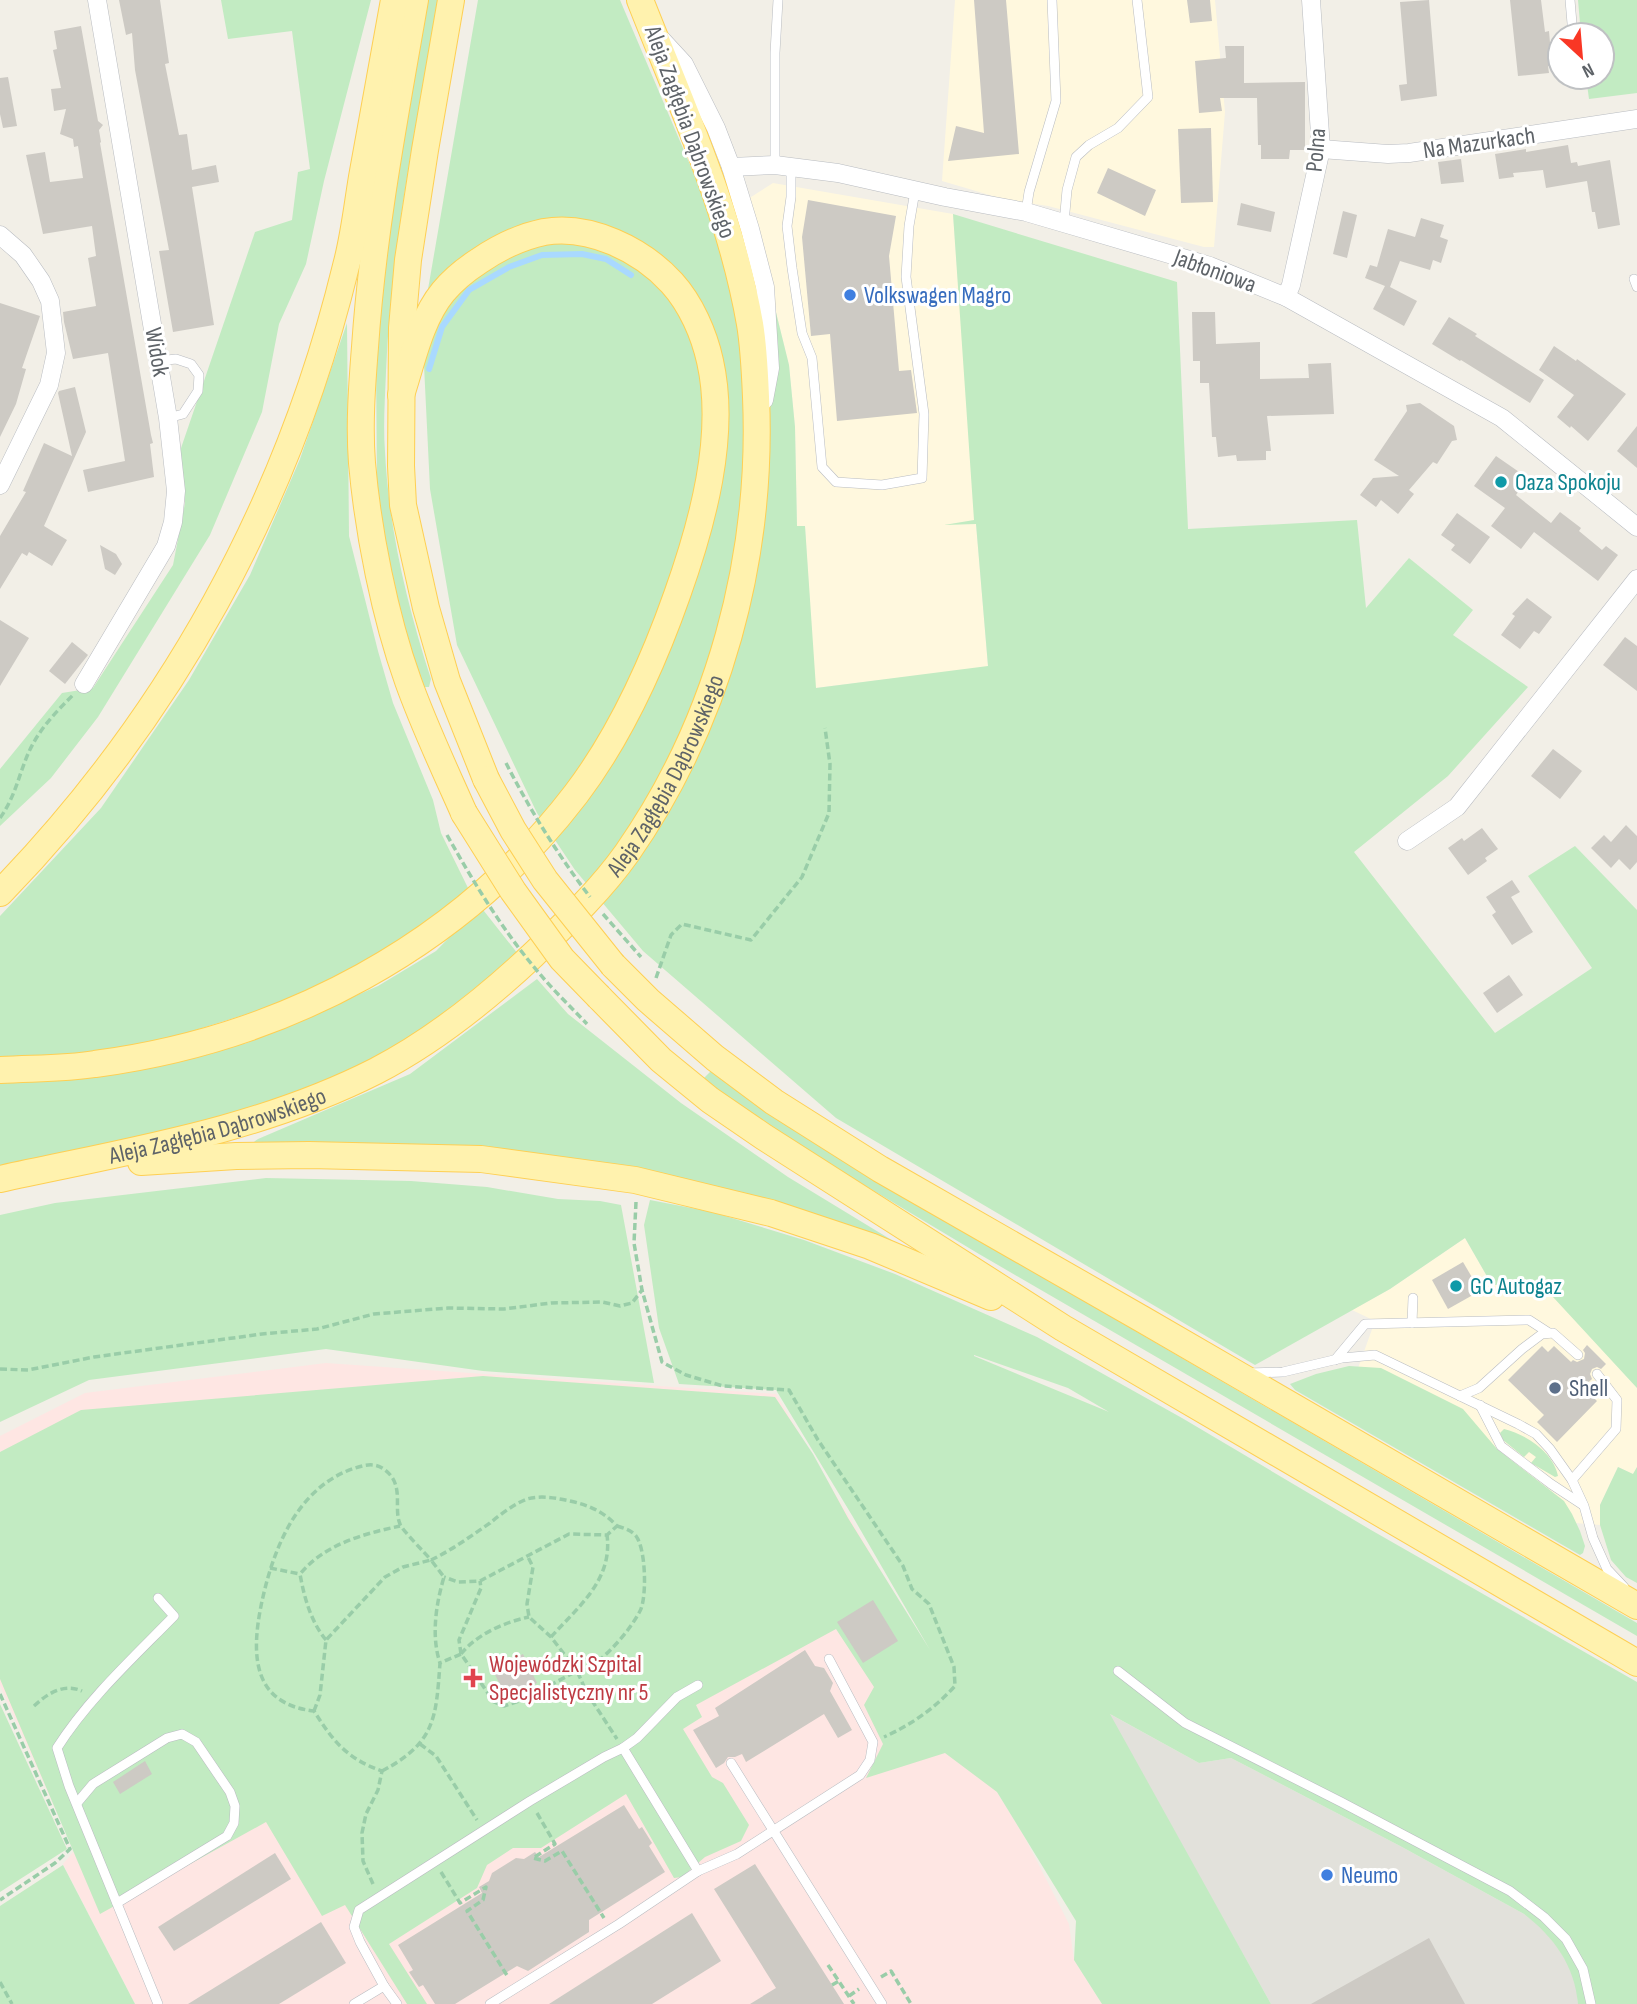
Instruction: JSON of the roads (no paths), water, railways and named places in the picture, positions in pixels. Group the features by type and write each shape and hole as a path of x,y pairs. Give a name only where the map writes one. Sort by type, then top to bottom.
{"main road":[{"path":"0,893 98,782 173,676 233,571 259,519 299,421 335,310 347,262 394,0"},
{"path":"415,0 385,171 368,298 362,395 362,463 374,550 408,681 464,813 521,902 562,959 661,1060 710,1100 764,1137 1063,1328 1637,1663"},
{"path":"450,0 408,260 402,328 403,505 426,608 447,681 496,771 513,830 545,880 613,965 648,1000 715,1058 774,1102 880,1169 1637,1604"},
{"name":"Aleja Zagłębia Dąbrowskiego","path":"0,1179 209,1134 293,1108 374,1072 430,1039 472,1009 514,973 575,914 620,862 673,774 699,723 712,690 739,598 755,492 757,429 750,328 730,236 701,148 640,0"},
{"path":"0,1070 91,1065 183,1047 270,1020 375,971 430,936 457,915 526,852 579,790 620,725 665,629 693,550 710,476 715,413 710,363 702,333 675,286 660,271 639,257 615,243 593,235 557,231 517,240 470,267 440,296 426,322 401,395"},
{"path":"49,1168 236,1156 309,1155 481,1159 635,1180 771,1213 870,1246 1063,1328"}],"street":[{"name":"Widok","path":"84,684 166,547 173,522 176,491 168,418 97,0"},
{"name":"Polna","path":"1286,297 1292,285 1321,149 1311,0"},
{"path":"652,29 684,64 716,128 731,167 765,287 771,368 757,429"},
{"name":"Na Mazurkach","path":"1321,149 1409,153 1637,119"},
{"name":"Jabłoniowa","path":"731,167 783,167 838,173 1026,212 1210,266 1286,297 1502,418 1637,527"},
{"path":"0,235 23,255 41,281 50,301 56,354 49,385 0,485"},
{"path":"1407,841 1457,807 1637,579"}],"lane":[{"path":"778,0 775,53 783,167 791,197 787,226 792,268 802,333 812,358 822,467 836,482 882,485 922,478 924,414 906,277 909,226 915,191"},
{"path":"1026,212 1029,192 1056,101 1052,0"},
{"path":"1064,223 1067,190 1076,157 1089,145 1118,128 1149,97 1137,0"},
{"path":"1570,0 1572,21"},
{"path":"158,361 176,359 191,364 199,375 198,391 183,414 168,418"},
{"path":"1412,1323 1413,1298"},
{"path":"1335,1360 1365,1324 1529,1320 1553,1333 1578,1355"},
{"path":"1461,1396 1479,1388 1522,1349 1542,1334 1549,1333"},
{"path":"1234,1373 1283,1372 1335,1360 1375,1355 1536,1434 1572,1480 1607,1569 1637,1604"},
{"path":"1572,1480 1616,1429 1617,1400 1597,1374"},
{"path":"1480,1405 1501,1446 1584,1506"},
{"path":"158,1598 174,1616 116,1676 57,1748 69,1786 158,2004"},
{"path":"491,2004 698,1871 737,1854 860,1775 870,1760 873,1742 829,1659"},
{"path":"1118,1671 1185,1723 1510,1891 1544,1917 1566,1939 1583,1969 1591,2004"},
{"path":"397,2004 360,1942 354,1927 359,1910 530,1801 623,1748 637,1738 677,1697 698,1685"},
{"path":"77,1803 93,1784 167,1738 182,1734 196,1742 230,1792 235,1807 234,1823 227,1836 117,1903"},
{"path":"623,1748 698,1871"},
{"path":"731,1763 882,2004"},
{"path":"354,2004 384,1986"}],"waterway":[{"path":"429,369 442,327 469,290 509,267 542,255 582,254 606,259 631,275"}],"place":[{"name":"Volkswagen Magro","path":"850,295"},
{"name":"Oaza Spokoju","path":"1501,482"},
{"name":"GC Autogaz","path":"1456,1286"},
{"name":"Shell","path":"1555,1388"},
{"name":"Wojewódzki Szpital Specjalistyczny nr 5","path":"473,1678"},
{"name":"Neumo","path":"1327,1875"}]}
